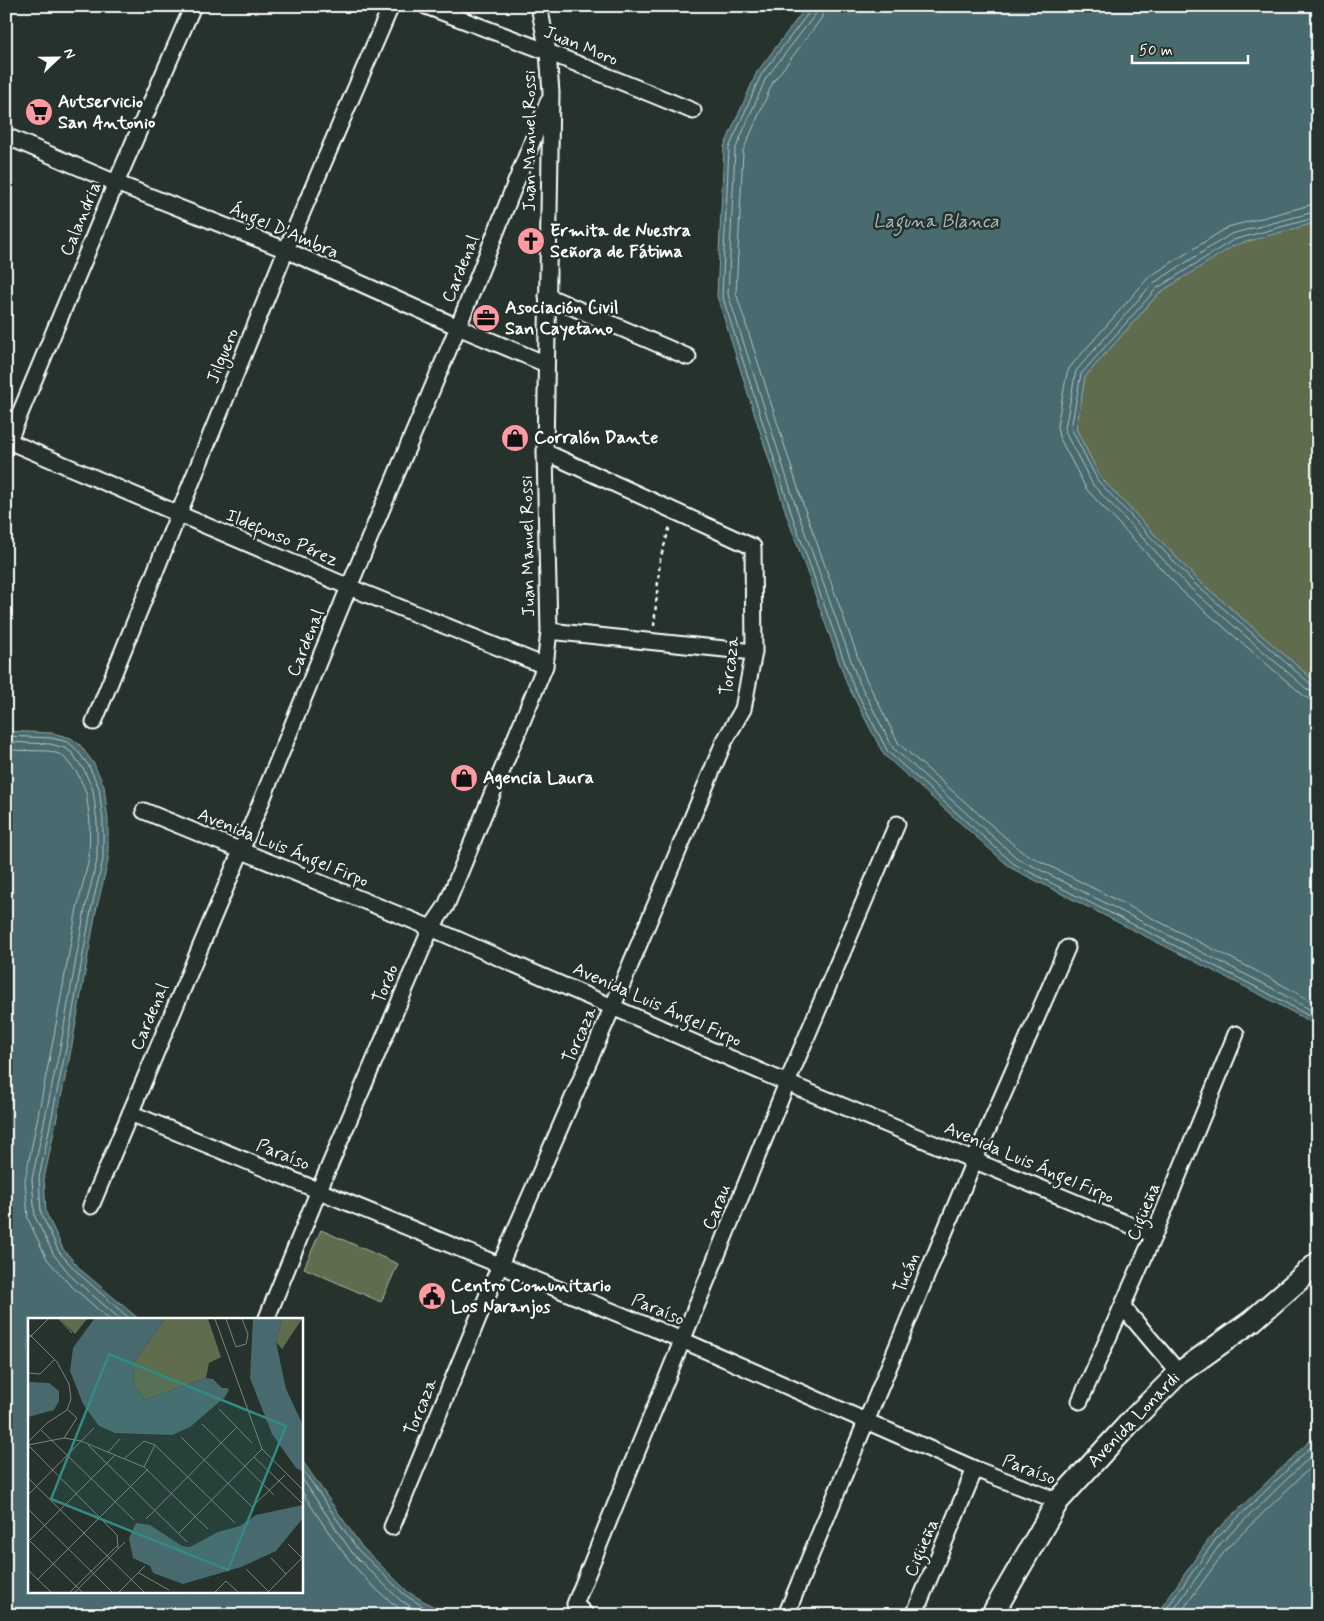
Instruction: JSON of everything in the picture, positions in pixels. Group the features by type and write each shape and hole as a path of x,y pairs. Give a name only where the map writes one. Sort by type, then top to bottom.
{"street":[{"name":"Calandria","path":"7,443 116,183 193,6"},
{"name":"Jilguero","path":"94,722 286,250 391,6"},
{"name":"Juan Moro","path":"426,6 548,52 693,111"},
{"name":"Juan Manuel Rossi","path":"538,6 548,52 551,93 545,452 549,631 545,666"},
{"name":"Cardenal","path":"91,1206 241,851 458,327 551,93"},
{"name":"Ángel D'Ambra","path":"6,136 116,183 286,250 546,364"},
{"path":"547,296 688,357"},
{"name":"Ildefonso Pérez","path":"7,443 349,587 545,666"},
{"path":"545,452 674,512"},
{"name":"Torcaza","path":"392,1527 500,1265 613,1006 724,742 743,709 754,652 753,547 674,512"},
{"path":"549,631 754,652"},
{"name":"Tordo","path":"267,1318 319,1190 431,928 446,906 545,666"},
{"name":"Avenida Luis Ángel Firpo","path":"144,812 431,928 787,1083 1154,1235"},
{"name":"Carau","path":"580,1610 682,1340 787,1083 897,824"},
{"name":"Tucán","path":"786,1615 974,1161 1067,948"},
{"name":"Cigüeña","path":"1080,1401 1154,1235 1236,1034"},
{"name":"Paraíso","path":"130,1113 682,1340 975,1469 1058,1501"},
{"name":"Avenida Lonardi","path":"992,1615 1058,1501 1134,1418 1178,1374 1252,1321 1318,1263"},
{"path":"1123,1307 1178,1374"},
{"name":"Cigüeña","path":"914,1615 975,1469"}],"path":[{"path":"652,642 660,560 674,512"}],"green space":[{"path":"1318,222 1318,684 1198,580 1101,478 1076,429 1085,377 1159,293 1235,244"},
{"path":"321,1230 398,1264 381,1302 304,1268"}],"water":[{"name":"Laguna Blanca","path":"807,6 1318,6 1318,222 1235,245 1159,293 1085,377 1076,429 1101,478 1198,580 1318,684 1318,1026 1011,868 884,755 847,684 787,516 717,296 724,147 757,72"},
{"path":"6,731 52,733 71,738 80,745 94,764 104,786 108,821 108,861 96,911 72,1045 44,1179 46,1213 63,1249 81,1270 138,1318 28,1318 28,1594 302,1594 302,1460 362,1547 408,1592 448,1615 6,1615"},
{"path":"1318,1433 1318,1615 1156,1615 1212,1535"}],"place":[{"name":"Autservicio San Antonio","path":"39,112"},
{"name":"Ermita de Nuestra Señora de Fátima","path":"531,241"},
{"name":"Asociación Civil San Cayetano","path":"486,318"},
{"name":"Corralón Dante","path":"515,438"},
{"name":"Agencia Laura","path":"464,778"},
{"name":"Centro Comunitario Los Naranjos","path":"432,1296"}]}
